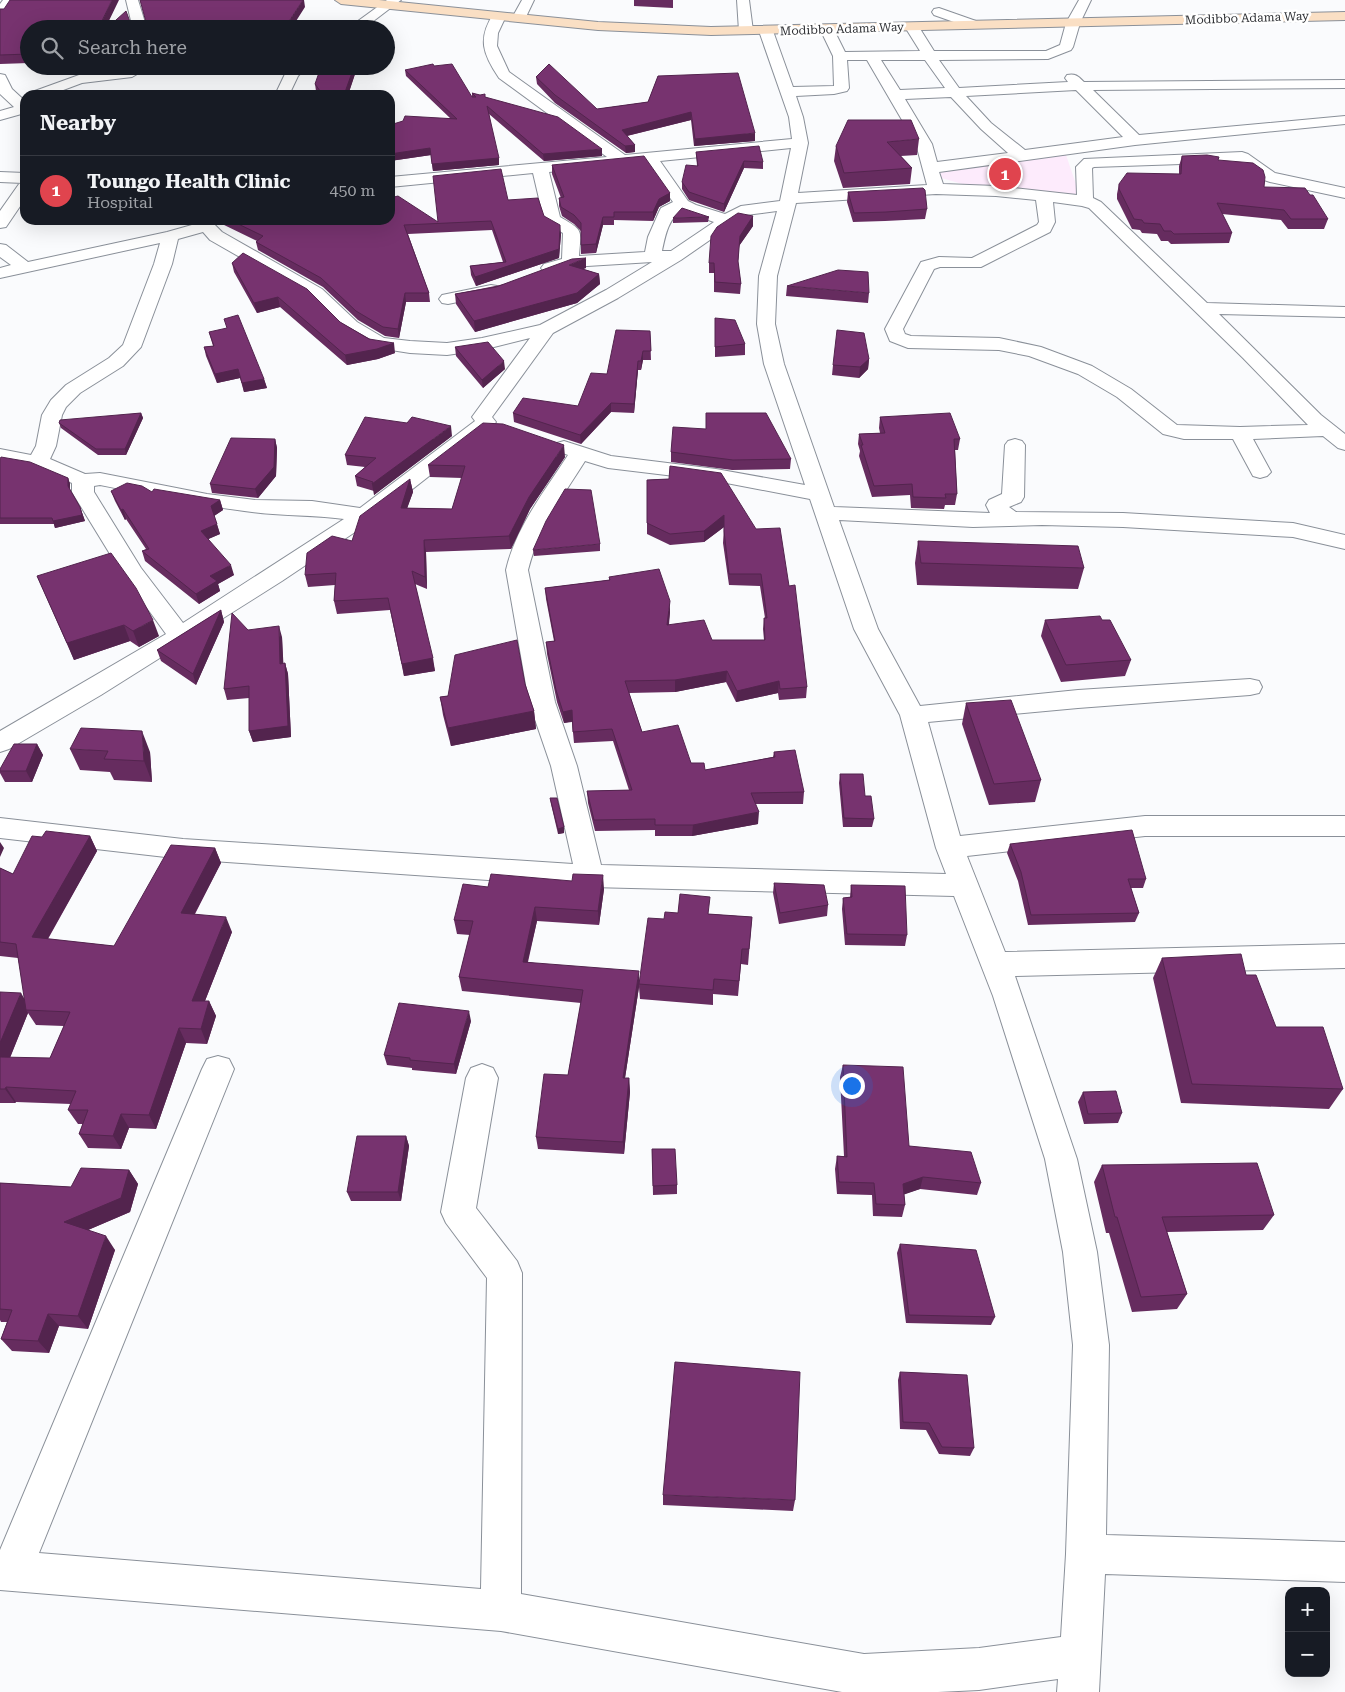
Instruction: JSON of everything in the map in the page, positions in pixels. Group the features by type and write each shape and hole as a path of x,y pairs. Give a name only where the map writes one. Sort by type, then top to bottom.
{"main road":[{"name":"Modibbo Adama Way","path":"341,0 392,2 499,16 649,29 756,31 971,24 1345,16"}],"street":[{"path":"0,13 10,0"},
{"path":"132,0 138,20"},
{"path":"519,18 528,0"},
{"path":"218,1070 6,1571 502,1611 864,1675 979,1669 1079,1674 1086,1554 1091,1345 1080,1252 1061,1159 1011,1005 950,848 913,715 866,630 774,364 766,324 768,276 788,202 800,143 796,117 787,92 756,31 743,0"},
{"path":"1056,62 1066,47 1073,23 1085,0"},
{"path":"367,20 392,2"},
{"path":"930,26 940,6 971,24"},
{"path":"499,16 491,30 489,41 494,60 504,75 622,160"},
{"path":"912,27 929,55 985,125 1022,156"},
{"path":"787,92 841,89 840,56 827,29"},
{"path":"840,56 929,55 1056,62 1135,140"},
{"path":"872,56 924,144 936,189"},
{"path":"50,90 79,79 114,75"},
{"path":"284,90 292,75"},
{"path":"0,78 5,91 20,103"},
{"path":"895,95 1080,86 1345,84"},
{"path":"0,116 20,106"},
{"path":"931,168 1135,140 1343,123"},
{"path":"395,182 800,143"},
{"path":"649,157 682,204 690,209 726,220"},
{"path":"1085,201 1084,167 1090,162 1240,157 1270,177 1345,193"},
{"path":"540,167 552,220 572,231 570,262"},
{"path":"0,177 20,178"},
{"path":"200,225 206,226 216,236 316,293 350,326 379,343 410,347 447,348 482,344 546,329 612,294 675,256 741,211 788,202 936,189 996,191 1085,201 1095,205 1203,308 1314,419 1345,444"},
{"path":"0,223 20,193"},
{"path":"1044,197 1047,222 1044,228 976,263 939,262 927,266 894,329 898,337 908,342 999,344 1034,351 1085,370 1124,393 1170,430 1184,433 1328,430"},
{"path":"653,257 656,238 667,212 682,204"},
{"path":"0,273 170,236 193,225"},
{"path":"38,462 46,446 52,415 58,404 74,388 116,362 132,347 163,264 170,236"},
{"path":"0,249 25,268"},
{"path":"534,274 570,262 675,256"},
{"path":"448,299 468,296 508,284"},
{"path":"1203,308 1345,312"},
{"path":"0,742 66,706 180,636 365,515 456,443 494,425 482,417 546,329"},
{"path":"1240,433 1260,472"},
{"path":"546,441 608,462 716,475 822,504 973,520 1042,518 1114,520 1293,530 1345,542"},
{"path":"1012,520 1001,514 997,505 1013,497 1015,445"},
{"path":"580,453 526,539 519,556 517,570 542,702 564,766 590,876"},
{"path":"0,455 38,462 83,480 100,479 217,501 255,506 312,508 365,515"},
{"path":"83,480 83,492 132,572 180,636"},
{"path":"913,715 1078,699 1250,687"},
{"path":"950,848 1145,826 1345,826"},
{"path":"0,828 183,849 590,876 964,885"},
{"path":"996,964 1345,956"},
{"path":"482,1078 458,1212 505,1273 502,1611"},
{"path":"1086,1554 1345,1562"}],"shaded area":[{"path":"1065,152 1080,196 1004,196 938,177 936,171 968,168"}],"building":[{"path":"10,0 112,0 102,20 20,20 20,54 0,55 0,9 4,9"},
{"path":"140,0 303,0 290,20 145,20"},
{"path":"126,11 129,20 116,20"},
{"path":"433,64 434,66 452,64 472,97 476,97 472,93 485,94 485,97 558,117 602,149 543,154 487,106 499,158 432,164 430,148 395,153 395,123 403,121 405,116 457,119 405,70"},
{"path":"549,64 597,109 648,102 658,76 738,73 755,133 695,139 691,112 622,130 635,145 625,146 555,95 536,77"},
{"path":"318,75 351,75 346,90 319,90 315,84"},
{"path":"848,120 911,120 919,139 887,142 912,168 844,173 836,146"},
{"path":"759,146 763,162 744,161 724,204 689,192 682,182 686,165 698,166 696,152"},
{"path":"1207,155 1219,157 1218,160 1253,163 1263,170 1265,177 1264,187 1305,188 1310,195 1313,195 1328,219 1291,219 1284,210 1217,203 1232,233 1174,234 1171,231 1164,231 1160,224 1144,223 1142,220 1134,219 1119,189 1119,184 1127,173 1181,174 1182,156"},
{"path":"644,156 670,193 659,199 653,212 614,212 614,217 603,217 596,244 581,245 581,223 574,215 561,207 559,198 564,197 552,165"},
{"path":"501,169 508,200 538,198 544,216 560,225 559,249 475,277 470,266 506,262 491,221 404,225 429,293 405,293 398,329 383,327 356,311 321,278 256,242 263,236 240,225 395,225 395,197 398,196 438,222 433,176"},
{"path":"923,188 925,190 927,209 886,212 854,213 848,192"},
{"path":"682,208 709,217 673,218"},
{"path":"738,213 753,216 740,236 738,261 741,284 715,282 714,263 709,263 711,236 717,227"},
{"path":"243,253 307,289 340,322 369,339 394,343 377,349 345,355 278,297 254,303 232,263"},
{"path":"586,258 569,265 599,274 577,293 474,321 455,294 496,287 572,259"},
{"path":"838,270 868,272 869,293 787,286"},
{"path":"238,315 264,379 242,383 238,369 215,374 204,347 214,346 209,332 227,328 224,319"},
{"path":"715,318 735,320 745,344 715,347"},
{"path":"616,330 650,331 651,351 643,351 641,361 638,361 634,404 611,403 580,435 513,413 523,398 578,406 591,373 607,374"},
{"path":"837,330 864,333 869,359 860,367 833,365"},
{"path":"488,342 504,361 482,380 455,347"},
{"path":"141,413 125,449 96,449 59,423 60,420"},
{"path":"706,413 766,413 791,459 733,460 671,452 673,427 706,429"},
{"path":"950,413 960,439 954,439 957,494 945,494 946,498 913,497 912,484 874,486 859,434 885,433 880,417"},
{"path":"365,417 407,423 412,417 451,426 372,484 373,482 355,476 376,458 345,455"},
{"path":"483,423 503,424 564,445 529,497 509,536 424,540 425,577 412,571 433,658 402,664 388,598 334,601 336,573 305,575 307,553 332,536 352,541 360,516 410,479 401,508 452,509 465,466 428,465"},
{"path":"231,438 275,439 274,467 255,489 210,484"},
{"path":"1,457 30,462 68,478 68,486 80,507 82,515 53,521 52,518 0,518"},
{"path":"670,466 721,473 756,529 780,528 789,586 795,585 807,687 780,689 779,681 737,691 727,671 675,680 625,681 642,732 678,725 691,763 704,763 705,770 775,757 774,752 795,750 804,792 751,793 759,812 693,825 655,825 655,819 594,820 587,791 632,790 612,729 573,732 572,710 563,712 556,690 546,642 555,641 545,588 610,580 609,577 659,569 670,601 667,625 704,620 712,640 765,640 764,618 767,618 761,574 729,574 724,515 704,531 670,534 647,523 647,480 669,479"},
{"path":"127,483 142,486 152,492 154,489 220,500 211,506 217,524 201,531 231,565 210,576 217,581 196,594 142,551 149,549 123,509 121,510 111,491"},
{"path":"565,489 591,490 600,544 533,550 546,521"},
{"path":"918,541 1078,546 1084,568 921,563"},
{"path":"111,553 136,588 153,620 133,631 124,625 67,643 37,576"},
{"path":"221,610 193,674 157,650"},
{"path":"232,613 248,630 279,626 280,664 285,663 288,726 249,731 249,686 224,689"},
{"path":"1100,616 1102,620 1110,620 1131,660 1066,665 1045,620"},
{"path":"517,640 525,684 534,711 448,728 440,697 448,696 455,655"},
{"path":"1011,700 1041,780 994,784 966,703"},
{"path":"81,728 142,731 144,761 104,759 108,751 70,749"},
{"path":"14,744 37,744 26,771 0,771 0,769"},
{"path":"840,774 863,774 865,796 871,796 874,819 844,818"},
{"path":"550,798 557,798 564,827 558,829"},
{"path":"1132,830 1146,879 1128,879 1139,913 1031,915 1021,872 1010,844"},
{"path":"46,831 90,836 32,937 114,946 171,845 215,848 181,913 226,917 192,1001 209,1001 201,1029 179,1028 149,1115 121,1114 113,1136 79,1134 88,1110 68,1110 76,1091 6,1087 5,1089 0,1089 0,1057 50,1058 70,1012 26,1010 16,944 0,942 0,868 13,874 32,836 42,837"},
{"path":"491,874 572,881 573,874 603,875 598,911 535,907 523,962 639,971 623,1078 629,1078 623,1142 536,1137 544,1074 568,1075 583,990 459,977 473,921 454,920 463,884 488,887"},
{"path":"774,883 824,885 828,905 780,913"},
{"path":"851,885 905,886 907,935 847,934 843,898 852,897"},
{"path":"680,894 710,897 708,914 752,917 749,949 742,949 739,981 714,979 713,990 639,984 648,918 664,919 665,912 678,913"},
{"path":"1241,954 1246,975 1256,975 1276,1027 1323,1027 1343,1089 1192,1084 1162,958"},
{"path":"0,992 21,993 0,1043"},
{"path":"399,1003 469,1011 454,1064 410,1060 410,1058 384,1055"},
{"path":"843,1065 903,1067 909,1146 971,1152 981,1183 923,1177 903,1184 905,1205 876,1204 874,1183 839,1182 837,1156 847,1157"},
{"path":"1116,1091 1122,1113 1088,1114 1083,1092"},
{"path":"357,1136 406,1136 398,1192 347,1192"},
{"path":"652,1149 675,1149 677,1185 653,1186"},
{"path":"1257,1163 1274,1215 1162,1217 1187,1294 1141,1297 1117,1217 1115,1217 1102,1165"},
{"path":"81,1168 129,1170 121,1198 64,1222 106,1236 78,1316 48,1314 38,1341 1,1339 12,1310 0,1309 0,1183 71,1187"},
{"path":"900,1244 976,1250 995,1317 909,1315"},
{"path":"675,1362 800,1372 795,1500 663,1495"},
{"path":"900,1372 967,1375 974,1448 942,1447 929,1423 903,1422"}],"place":[{"name":"Toungo Health Clinic","path":"1005,174"}]}
